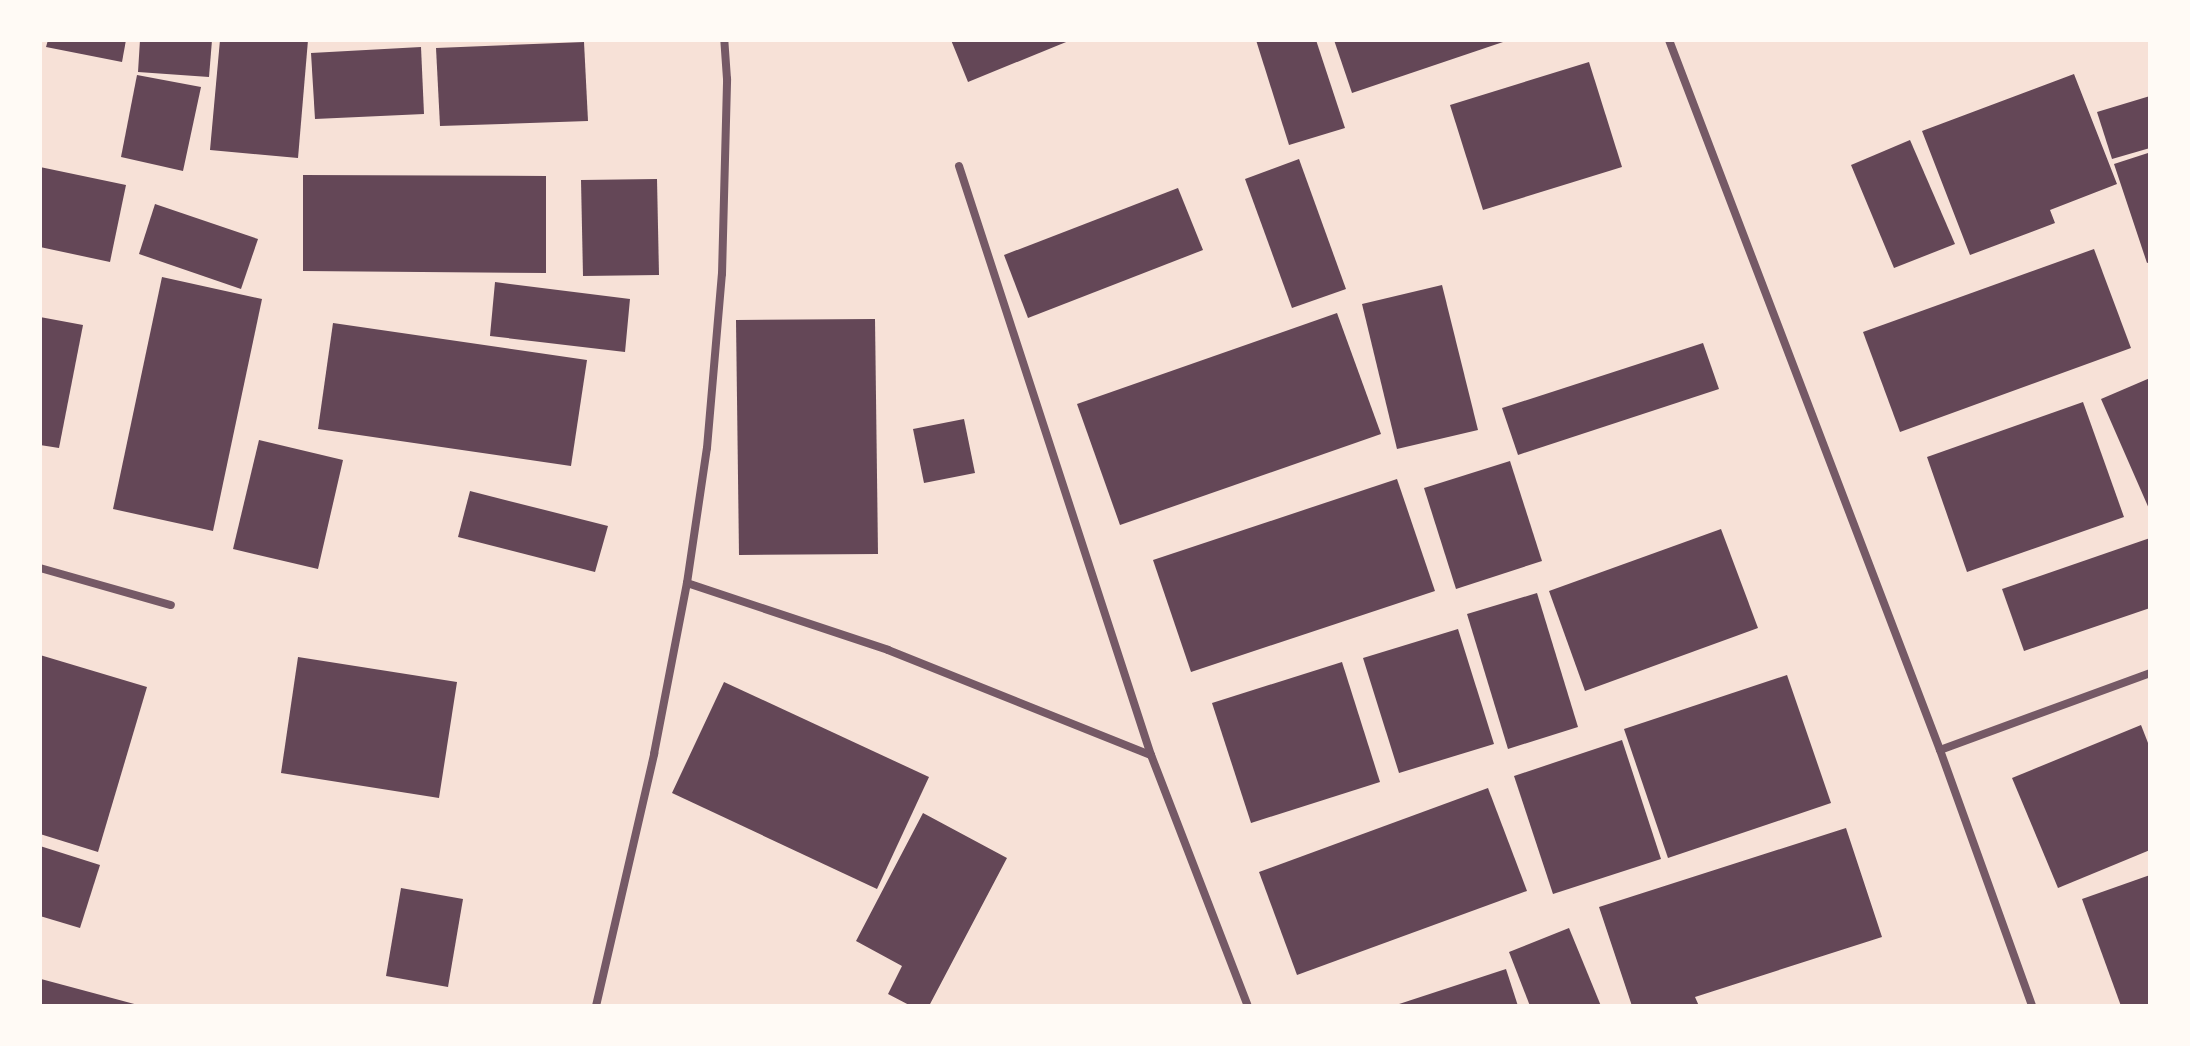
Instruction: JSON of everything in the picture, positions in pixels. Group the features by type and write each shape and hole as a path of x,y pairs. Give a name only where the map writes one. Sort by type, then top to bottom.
{"street":[{"path":"596,1006 654,754 687,583 707,448 722,274 727,79 724,40"},
{"path":"1669,40 1940,750 2032,1006"},
{"path":"959,166 1151,755 1248,1006"},
{"path":"40,568 171,605"},
{"path":"687,583 888,650 1151,755"},
{"path":"1940,750 2150,673"}],"building":[{"path":"48,40 126,40 122,62 46,47"},
{"path":"140,40 212,40 209,77 138,72"},
{"path":"220,40 308,40 298,158 210,150"},
{"path":"951,40 1071,40 968,82"},
{"path":"1256,40 1316,40 1345,128 1289,145"},
{"path":"1334,40 1506,40 1506,41 1352,93"},
{"path":"584,42 588,121 440,126 436,48"},
{"path":"421,47 424,114 315,119 311,53"},
{"path":"1589,62 1622,167 1483,210 1450,105"},
{"path":"2074,74 2117,184 2050,210 2055,223 1970,255 1922,131"},
{"path":"137,75 201,87 183,171 121,157"},
{"path":"2150,96 2150,148 2112,159 2097,112"},
{"path":"1910,140 1955,244 1894,268 1851,165"},
{"path":"2148,153 2150,262 2147,263 2114,164"},
{"path":"1299,159 1346,289 1292,308 1245,179"},
{"path":"40,167 126,185 110,262 40,247"},
{"path":"303,175 546,176 546,273 303,271"},
{"path":"657,179 659,275 583,276 581,180"},
{"path":"1178,188 1203,250 1028,318 1004,255"},
{"path":"155,204 258,239 241,289 139,254"},
{"path":"2094,249 2131,348 1900,432 1863,332"},
{"path":"162,277 262,299 213,531 113,509"},
{"path":"495,282 630,299 625,352 490,336"},
{"path":"1442,285 1478,430 1397,449 1362,304"},
{"path":"1337,313 1381,434 1120,525 1077,404"},
{"path":"40,317 83,325 59,448 40,445"},
{"path":"875,319 878,554 739,555 736,320"},
{"path":"333,323 587,360 571,466 318,429"},
{"path":"1703,343 1719,389 1518,455 1502,408"},
{"path":"2150,378 2150,511 2101,399"},
{"path":"2083,402 2124,517 1967,572 1927,457"},
{"path":"964,419 975,473 924,483 913,429"},
{"path":"259,440 343,460 318,569 233,549"},
{"path":"1510,461 1542,561 1456,589 1424,488"},
{"path":"1397,479 1435,591 1191,672 1153,560"},
{"path":"470,491 608,526 595,572 458,537"},
{"path":"1721,529 1758,628 1585,691 1549,591"},
{"path":"2150,538 2150,608 2024,651 2002,589"},
{"path":"1537,593 1578,727 1508,749 1467,614"},
{"path":"1458,629 1494,744 1399,773 1363,658"},
{"path":"40,655 147,687 98,852 40,834"},
{"path":"298,657 457,682 439,798 281,773"},
{"path":"1342,662 1380,782 1251,823 1212,703"},
{"path":"1787,675 1831,803 1668,858 1624,729"},
{"path":"724,682 929,777 877,889 672,793"},
{"path":"2141,725 2150,748 2150,850 2058,888 2012,778"},
{"path":"1622,740 1661,859 1553,894 1514,776"},
{"path":"1488,788 1527,891 1297,975 1259,872"},
{"path":"923,813 1007,858 929,1006 911,1006 888,994 902,966 856,941"},
{"path":"1846,828 1882,937 1695,997 1699,1006 1632,1006 1599,907"},
{"path":"40,846 100,865 80,928 40,916"},
{"path":"2150,875 2150,1006 2121,1006 2082,899"},
{"path":"401,888 463,899 448,987 386,976"},
{"path":"1569,928 1601,1006 1530,1006 1509,952"},
{"path":"1506,969 1518,1006 1396,1006 1396,1005"},
{"path":"41,979 138,1005 138,1006 40,1006"}]}
